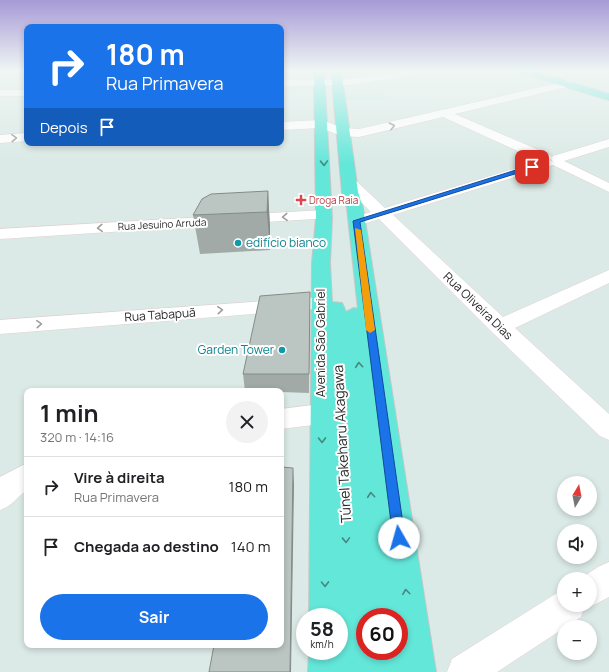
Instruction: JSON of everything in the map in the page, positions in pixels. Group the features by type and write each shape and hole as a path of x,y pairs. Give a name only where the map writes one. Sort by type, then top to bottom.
{"main road":[{"name":"Avenida São Gabriel","path":"320,101 324,165 324,216 321,246 321,414 326,608"},
{"path":"339,101 349,187 354,203 357,221 416,672"},
{"name":"Túnel Takeharu Akagawa","path":"349,187 348,218 354,309 381,608"},
{"name":"Túnel Takeharu Akagawa","path":"324,216 330,235 332,255 346,540 350,672"},
{"path":"327,660 328,672"},
{"path":"386,660 387,672"}],"street":[{"path":"284,126 321,124 342,132 354,134 498,101"},
{"path":"447,114 609,188"},
{"path":"0,139 24,138"},
{"path":"357,221 384,214 609,143"},
{"name":"Rua Oliveira Dias","path":"349,187 384,214 499,327 609,429"},
{"name":"Rua Jesuíno Arruda","path":"0,234 324,216"},
{"path":"499,327 609,276"},
{"name":"Rua Tabapuã","path":"0,327 321,303"},
{"path":"284,419 321,414"},
{"path":"0,496 7,488 24,477"},
{"path":"597,586 609,578"},
{"path":"465,672 558,612"}],"building":[{"path":"268,191 267,212 193,215 202,199 211,194"},
{"name":"Garden Tower","path":"310,292 309,374 243,374 260,296"},
{"path":"284,467 293,468 290,672 209,672 213,648 284,648"}],"slow traffic":[{"path":"358,230 370,330"}],"place":[{"name":"Droga Raia","path":"301,200"},
{"name":"edifício bianco","path":"238,243"},
{"name":"Garden Tower","path":"282,350"}],"route":[{"path":"399,538 376,374 357,221 446,195 482,182 532,167"}]}
